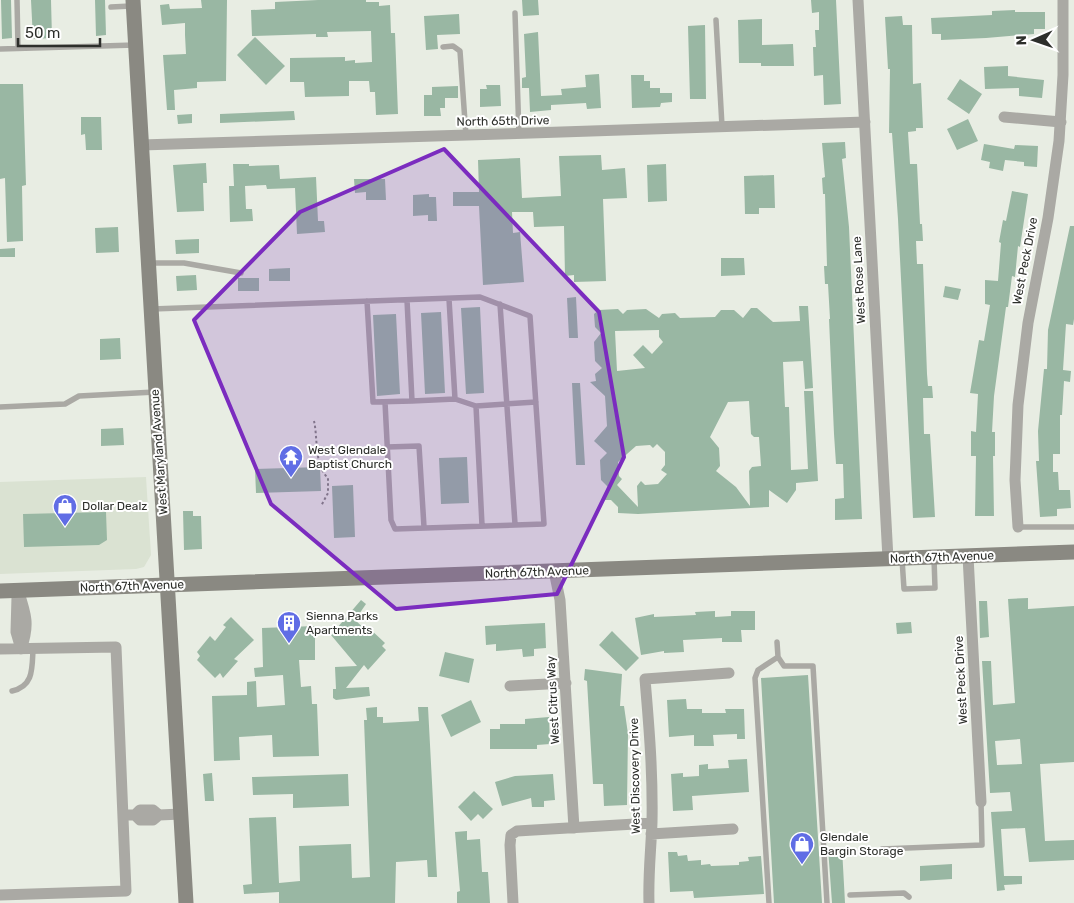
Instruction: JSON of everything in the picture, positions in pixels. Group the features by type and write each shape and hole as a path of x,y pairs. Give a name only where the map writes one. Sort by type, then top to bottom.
{"main road":[{"name":"West Maryland Avenue","path":"133,3 186,903"},
{"name":"North 67th Avenue","path":"0,591 1074,552"}],"street":[{"name":"West Rose Lane","path":"858,0 895,559"},
{"name":"West Peck Drive","path":"1018,527 1015,480 1019,396 1032,296 1053,184 1061,122 1063,0"},
{"path":"1004,117 1061,122"},
{"name":"North 65th Drive","path":"141,145 519,135 865,122"},
{"name":"West Peck Drive","path":"968,556 981,802"},
{"name":"West Citrus Way","path":"554,571 560,600 574,828"},
{"path":"18,590 27,617 27,649"},
{"path":"0,650 116,647 129,815 126,891 0,896"},
{"name":"West Discovery Drive","path":"649,903 648,868 652,829 651,759 645,679 729,674"},
{"path":"510,686 566,683"},
{"path":"129,815 140,810 153,810 159,816 181,814"},
{"path":"514,903 511,835 517,832 574,828 733,829"}],"lane":[{"path":"17,0 18,48"},
{"path":"111,7 133,3"},
{"path":"515,13 519,135"},
{"path":"716,20 722,126"},
{"path":"0,49 135,45"},
{"path":"443,47 453,46 460,51 466,136"},
{"path":"147,263 184,263 241,274"},
{"path":"150,309 480,298 530,316 544,524 395,529 391,520 385,402"},
{"path":"449,299 455,399"},
{"path":"407,300 412,401"},
{"path":"367,302 373,402 455,399 476,406 536,402"},
{"path":"500,304 515,524"},
{"path":"0,407 65,404 79,396 155,392"},
{"path":"476,406 482,526"},
{"path":"387,447 419,446 424,528"},
{"path":"1018,527 1074,527"},
{"path":"895,559 904,589 935,588 934,558"},
{"path":"777,642 778,657 784,666 813,666 828,903"},
{"path":"12,692 22,689 32,676 27,649"},
{"path":"769,903 755,678 758,670 778,657"},
{"path":"882,848 982,846 981,802"},
{"path":"850,895 904,893 909,897"}],"path":[{"path":"314,421 319,462 322,473 328,478 328,493 321,506"}],"highlighted area":[{"path":"444,149 599,312 624,457 557,594 396,609 271,504 194,320 300,212"}],"shaded area":[{"path":"146,477 151,555 144,567 136,569 0,574 0,482"}],"building":[{"path":"1,0 11,0 12,38 2,39"},
{"path":"31,0 51,0 52,38 33,39"},
{"path":"95,0 105,0 106,35 96,36"},
{"path":"201,0 227,0 226,81 197,82 197,88 174,90 175,110 167,110 163,55 186,54 185,23 162,25 160,5 169,4 170,9 202,8"},
{"path":"366,0 366,2 379,2 379,6 390,5 391,33 395,33 398,114 376,115 375,92 370,92 369,81 349,81 349,96 305,97 304,82 290,82 290,58 345,57 345,61 355,60 355,63 372,62 371,31 327,32 328,37 316,37 316,34 252,36 251,10 275,9 275,2"},
{"path":"522,0 538,0 539,15 523,16"},
{"path":"811,0 836,0 841,104 824,105 823,75 814,76 813,47 816,47 815,30 819,30 819,12 812,13"},
{"path":"1015,10 1015,12 1045,12 1045,29 1034,29 1034,34 941,40 941,34 932,34 931,18 992,15 992,11"},
{"path":"459,14 460,34 437,35 438,49 426,50 424,16"},
{"path":"902,16 903,25 912,25 913,84 921,83 923,128 916,128 916,131 908,132 910,164 917,164 920,224 922,224 923,241 916,241 917,264 923,264 927,374 928,386 932,386 933,398 923,398 924,434 930,434 935,517 913,518 898,219 892,133 889,133 890,69 888,69 885,17"},
{"path":"762,19 762,45 793,44 794,66 761,66 761,63 739,63 738,20"},
{"path":"705,25 706,99 690,99 688,26"},
{"path":"538,32 541,96 562,95 561,89 586,87 585,75 599,74 601,108 587,109 586,103 551,105 551,110 530,112 529,88 522,88 522,78 526,77 524,34"},
{"path":"255,37 285,66 266,85 237,55"},
{"path":"1008,66 1008,76 1044,80 1042,98 1019,96 1019,88 985,89 984,67"},
{"path":"631,75 644,75 644,81 650,81 650,88 660,88 660,93 672,93 672,102 661,103 660,107 632,108"},
{"path":"960,79 982,94 969,114 947,99"},
{"path":"0,84 23,84 26,185 22,186 23,241 7,242 5,178 0,179"},
{"path":"486,85 500,85 501,106 480,107 480,89 487,89"},
{"path":"458,86 458,98 445,98 445,108 440,108 441,116 424,116 424,95 432,95 432,87"},
{"path":"294,111 295,120 220,123 220,114"},
{"path":"192,114 192,123 178,124 177,115"},
{"path":"81,117 101,117 102,150 86,150 85,134 81,135"},
{"path":"968,119 978,141 957,150 947,129"},
{"path":"845,142 846,158 842,159 849,227 862,519 835,520 835,499 844,498 843,464 836,464 834,434 828,284 825,284 824,266 827,266 825,194 823,194 822,178 825,177 822,143"},
{"path":"984,144 1014,149 1015,145 1038,146 1037,167 1024,166 1024,162 1005,160 1003,171 989,168 990,162 981,160"},
{"path":"601,155 602,170 625,168 627,198 603,199 606,281 574,282 574,275 565,276 564,226 534,227 533,212 512,212 513,233 520,232 524,282 483,285 479,206 453,206 453,192 479,192 478,160 520,158 522,198 561,196 559,156"},
{"path":"206,163 207,183 203,183 204,211 177,212 173,165"},
{"path":"233,164 249,164 249,166 279,165 280,179 316,177 318,221 324,221 325,232 297,234 295,188 267,189 266,185 245,186 246,209 252,209 253,221 230,222 229,186 234,186"},
{"path":"666,164 667,201 648,202 647,165"},
{"path":"774,175 775,208 759,208 759,214 745,214 744,176"},
{"path":"354,179 385,179 386,200 366,200 366,192 355,193"},
{"path":"1012,191 1028,194 1020,247 1018,246 1015,277 1012,276 1008,307 1006,307 994,396 992,432 995,432 995,456 993,456 994,516 975,516 976,456 971,456 971,431 976,432 978,394 970,393 979,340 984,341 990,305 985,304 985,280 998,281 1001,243 999,242 1003,220 1006,221"},
{"path":"429,194 429,197 436,197 437,221 428,221 428,215 413,216 413,195"},
{"path":"1070,226 1074,226 1074,319 1073,325 1066,324 1063,370 1071,371 1070,382 1064,381 1062,415 1060,415 1060,454 1053,454 1053,472 1058,472 1059,490 1070,490 1071,508 1057,509 1057,516 1040,517 1036,461 1039,461 1038,431 1044,369 1047,369 1048,330"},
{"path":"118,227 119,252 96,253 95,228"},
{"path":"199,239 199,253 176,254 175,240"},
{"path":"15,248 15,257 0,257 0,249"},
{"path":"721,258 744,258 745,275 721,276"},
{"path":"290,268 290,281 269,281 269,269"},
{"path":"196,275 197,290 177,291 176,276"},
{"path":"238,278 259,278 259,291 238,291"},
{"path":"945,286 961,289 958,300 943,297"},
{"path":"576,297 578,338 569,338 567,298"},
{"path":"799,306 808,306 813,388 805,389 803,361 783,362 785,407 789,407 791,470 808,469 804,391 813,391 818,481 796,483 796,490 787,503 769,490 769,507 638,514 618,513 618,507 611,500 605,500 604,494 609,488 601,480 600,460 607,453 594,441 607,426 605,396 590,382 596,381 595,374 602,368 595,361 594,342 601,333 595,327 594,314 599,310 618,309 623,314 627,310 646,309 659,318 662,314 675,313 680,318 715,317 721,310 734,310 743,318 751,308 757,308 773,322 800,321","holes":["659,330 659,337 663,342 652,354 643,345 633,355 645,368 617,371 615,331","749,401 751,434 754,437 759,437 761,466 752,467 749,471 750,506 736,487 716,471 720,466 719,448 710,437 728,402","657,444 665,452 665,465 661,470 667,474 658,484 645,485 641,481 637,486 638,507 617,485 622,479 619,476 618,462 636,446 650,445 653,448"]},
{"path":"480,307 484,393 466,394 461,308"},
{"path":"441,312 445,393 425,394 421,313"},
{"path":"396,314 400,394 377,396 373,315"},
{"path":"120,338 121,359 100,360 100,339"},
{"path":"572,383 580,383 585,465 576,465"},
{"path":"123,428 124,445 101,446 101,429"},
{"path":"467,457 469,503 441,504 439,458"},
{"path":"320,467 321,491 256,493 255,469"},
{"path":"353,485 355,537 334,538 332,486"},
{"path":"183,511 193,511 193,516 201,516 202,549 184,550"},
{"name":"Dollar Dealz","path":"106,512 107,540 99,545 24,547 23,514"},
{"path":"1028,598 1028,609 1074,606 1074,762 1040,764 1045,841 1074,840 1074,860 1029,862 1025,828 1001,829 1004,876 1022,876 1022,884 1004,885 1005,890 997,891 991,812 1012,811 1010,792 990,793 982,661 991,661 993,705 1015,703 1008,599","holes":["1020,739 1022,764 997,765 995,741"]},
{"path":"361,600 366,604 355,620 367,631 369,628 385,643 382,646 386,650 368,670 364,665 346,688 369,687 370,696 336,700 333,698 333,689 336,689 335,667 357,666 331,635"},
{"path":"979,601 987,601 989,637 980,638"},
{"path":"715,611 715,617 731,616 731,611 755,611 755,630 741,630 742,642 722,642 722,638 683,640 684,652 664,653 664,651 641,655 635,618 654,614 654,617 696,615 695,612"},
{"path":"231,617 254,640 234,659 238,661 223,678 220,673 215,678 197,660 200,656 197,652 210,636 215,641 226,627 223,625"},
{"path":"911,622 912,633 897,634 896,623"},
{"path":"545,623 546,648 534,649 534,656 523,657 522,649 496,651 496,644 486,645 485,626"},
{"path":"315,626 315,660 299,660 301,687 311,686 312,704 317,704 319,756 273,757 272,735 239,737 240,760 214,761 212,696 247,695 247,682 256,681 257,707 285,705 283,675 255,677 254,668 263,667 262,628"},
{"path":"612,631 639,658 626,671 599,645"},
{"path":"445,652 474,659 469,683 439,676"},
{"path":"585,669 622,674 620,706 624,706 628,734 627,805 604,806 603,784 593,784 587,681 584,680"},
{"path":"808,675 822,903 774,903 761,678"},
{"path":"686,699 687,709 702,709 702,713 726,713 725,709 744,709 745,739 737,739 737,734 713,735 714,746 694,746 694,735 669,737 667,700"},
{"path":"471,700 481,722 451,737 441,715"},
{"path":"377,707 377,717 383,717 383,723 419,721 418,707 428,707 437,877 428,877 427,860 396,862 395,903 279,903 279,892 244,894 243,885 252,884 249,818 276,817 279,883 300,881 299,846 351,844 352,878 370,877 364,720 367,720 366,708"},
{"path":"549,717 550,744 537,745 537,749 490,749 490,729 500,729 500,724 525,724 525,719"},
{"path":"747,759 749,792 692,796 693,810 673,811 671,774 683,773 683,777 699,776 699,765 708,764 708,769 729,768 728,760"},
{"path":"212,773 214,801 205,801 203,774"},
{"path":"348,774 349,806 293,808 293,794 253,795 252,777"},
{"path":"553,774 555,800 544,801 544,807 532,807 531,798 502,806 495,782 515,776"},
{"path":"474,791 493,809 483,819 478,814 471,821 458,807"},
{"path":"467,831 467,840 480,839 482,872 488,872 490,903 457,903 457,892 460,891 455,832"},
{"path":"828,848 842,848 845,903 832,903"},
{"path":"668,852 677,852 678,856 687,855 688,861 701,860 701,865 710,864 711,866 739,865 739,862 749,861 748,857 761,856 764,894 694,898 693,891 670,892"},
{"path":"952,864 952,879 920,881 920,866"}],"place":[{"name":"West Glendale Baptist Church","path":"291,478"},
{"name":"Dollar Dealz","path":"65,527"},
{"name":"Sienna Parks Apartments","path":"289,644"},
{"name":"Glendale Bargin Storage","path":"802,865"}]}
